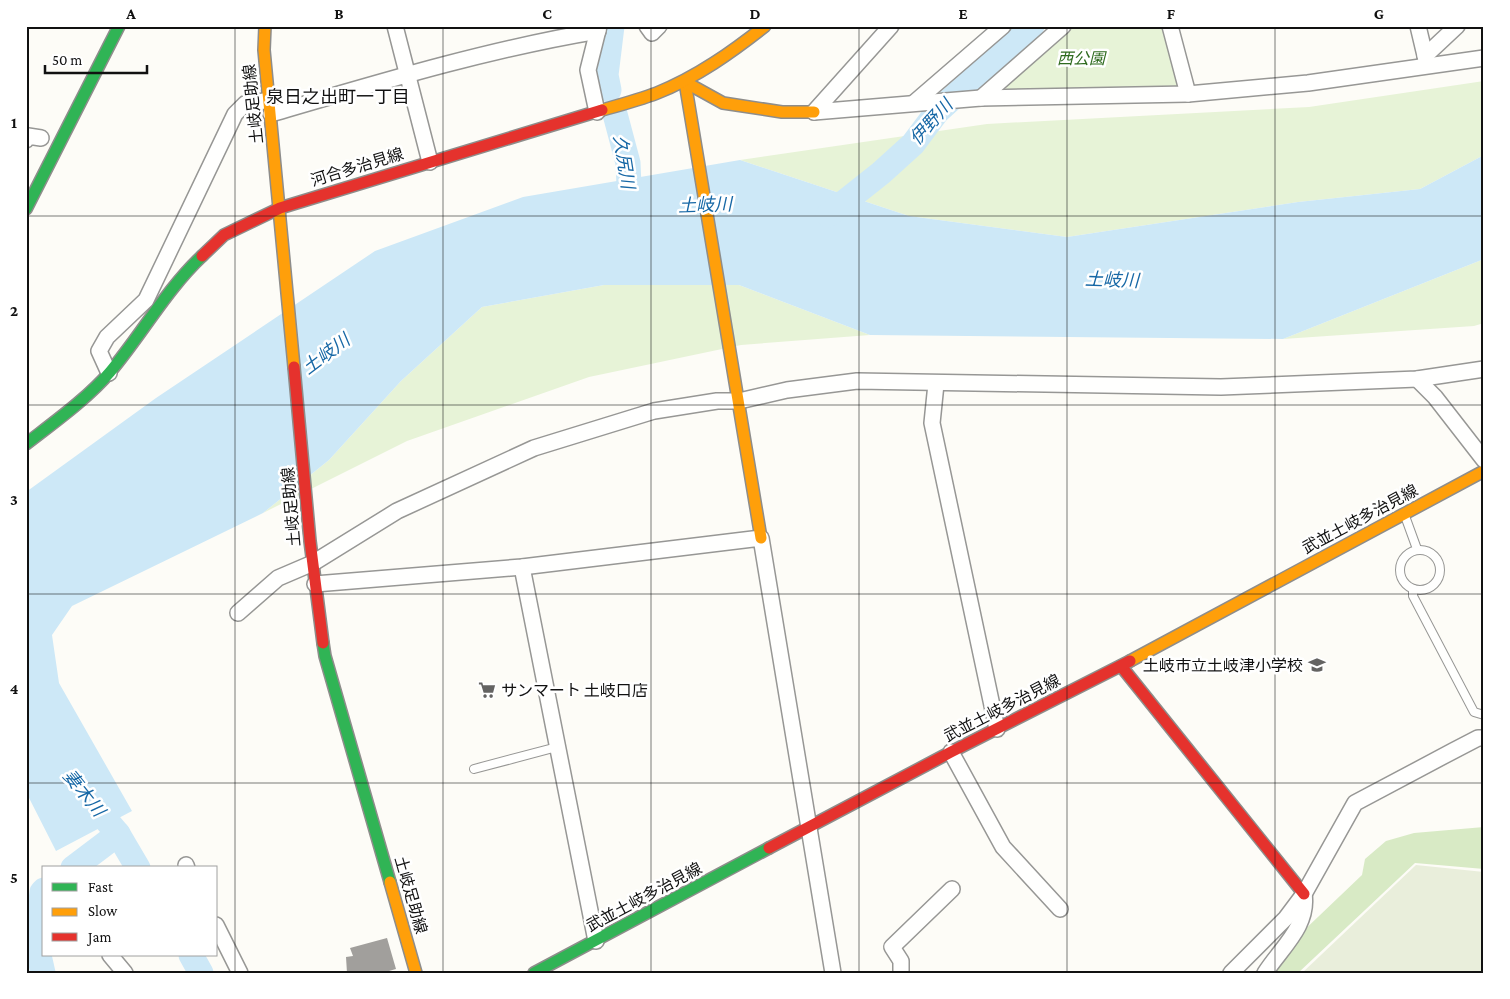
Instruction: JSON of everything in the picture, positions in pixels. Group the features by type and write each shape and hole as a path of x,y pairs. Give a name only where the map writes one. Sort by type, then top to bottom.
{"main road":[{"name":"土岐足助線","path":"265,26 264,50 310,541 325,656 416,973"},
{"name":"河合多治見線","path":"26,444 58,419 109,373 182,275 224,235 280,208 597,112 685,82 738,48 766,26"},
{"path":"26,209 117,30"},
{"path":"685,82 724,103 782,112 814,112"},
{"path":"685,82 761,538"},
{"name":"武並土岐多治見線","path":"534,973 951,752 1121,666 1484,471"},
{"path":"1121,666 1304,894"}],"street":[{"path":"395,26 430,162"},
{"path":"647,26 652,33 659,26"},
{"path":"814,112 891,26"},
{"path":"914,102 1003,26"},
{"path":"981,98 1063,26"},
{"path":"1170,26 1188,94"},
{"path":"1418,26 1426,61"},
{"path":"1426,61 1457,26"},
{"path":"109,373 99,351 107,337 146,300 235,114 245,104 270,107 407,76 556,32 598,29 588,70 597,112"},
{"path":"814,112 914,102 981,98 1188,94 1308,83 1426,61 1484,58"},
{"path":"238,613 278,578 313,563 397,511 534,448 654,411 738,396 857,381 1221,388 1417,379 1484,369"},
{"path":"1417,379 1435,397 1484,460"},
{"path":"936,384 932,423 997,729"},
{"path":"315,584 522,567 761,538 833,973"},
{"path":"522,567 596,941"},
{"path":"1231,973 1286,918 1304,894 1355,803 1453,750 1478,738 1484,738"},
{"path":"951,752 1003,847 1060,910"},
{"path":"901,973 900,961 892,947 952,889"},
{"path":"1265,973 1301,923 1306,907 1304,894"},
{"path":"218,929 240,973"},
{"path":"111,956 125,973"}],"lane":[{"path":"1404,514 1417,550"},
{"path":"1417,550 1428,551 1434,555 1440,566 1440,573 1434,584 1429,588 1413,589 1405,585 1401,572 1404,558 1417,550"},
{"path":"1413,589 1413,596 1474,712 1484,715"},
{"path":"474,769 557,748"}],"green space":[{"name":"西公園","path":"1069,26 1164,26 1180,87 1006,91 1007,81"},
{"path":"1484,81 1484,155 1420,189 1298,202 1067,237 909,216 740,160 987,124 1309,107"},
{"path":"1484,259 1484,323 1474,326 1283,339"},
{"path":"604,285 739,285 870,335 741,345 589,377 407,441 263,513 329,460 401,381 482,307"},
{"path":"1484,827 1484,869 1415,863 1298,973 1271,973 1297,937 1362,875 1365,859 1386,841 1414,833"},
{"path":"1416,865 1484,872 1484,973 1302,973"}],"water":[{"name":"土岐川","path":"1484,155 1484,259 1283,339 870,335 739,285 604,285 482,307 401,381 329,460 263,513 72,606 52,635 59,683 132,811 56,851 26,792 26,492 156,398 375,251 523,197 740,160 909,216 1067,237 1298,202 1420,189"}],"building":[{"path":"387,938 396,969 382,973 347,973 346,957 353,956 350,948"}],"waterway":[{"name":"久尻川","path":"609,90 606,75 612,26"},
{"name":"伊野川","path":"828,215 881,173 913,144 937,112 1032,26"},
{"name":"久尻川","path":"615,114 628,163 630,210"},
{"name":"妻木川","path":"87,797 118,834 137,866"},
{"path":"76,866 118,834"},
{"path":"42,892 36,942 43,973"},
{"name":"妻木川","path":"192,956 201,973"}],"traffic: fast":[{"path":"26,209 119,26"},
{"path":"26,444 70,410 101,382 122,358 177,283 202,256"},
{"path":"323,643 325,656 390,882"},
{"path":"534,973 769,848"}],"traffic: slow":[{"path":"265,26 264,50 294,367"},
{"path":"602,110 650,96 672,87 700,72 765,26"},
{"path":"685,82 761,538"},
{"path":"685,82 723,103 782,112 814,112"},
{"path":"1130,661 1484,471"},
{"path":"390,882 416,973"}],"traffic: jam":[{"path":"202,256 224,235 280,208 602,110"},
{"path":"294,367 310,541 323,643"},
{"path":"769,848 951,752 1130,661"},
{"path":"1121,666 1304,894"}],"place":[{"name":"土岐市立土岐津小学校","path":"1317,665"},
{"name":"サンマート 土岐口店","path":"487,690"}],"district":[{"name":"泉日之出町一丁目","path":"338,97"}]}
